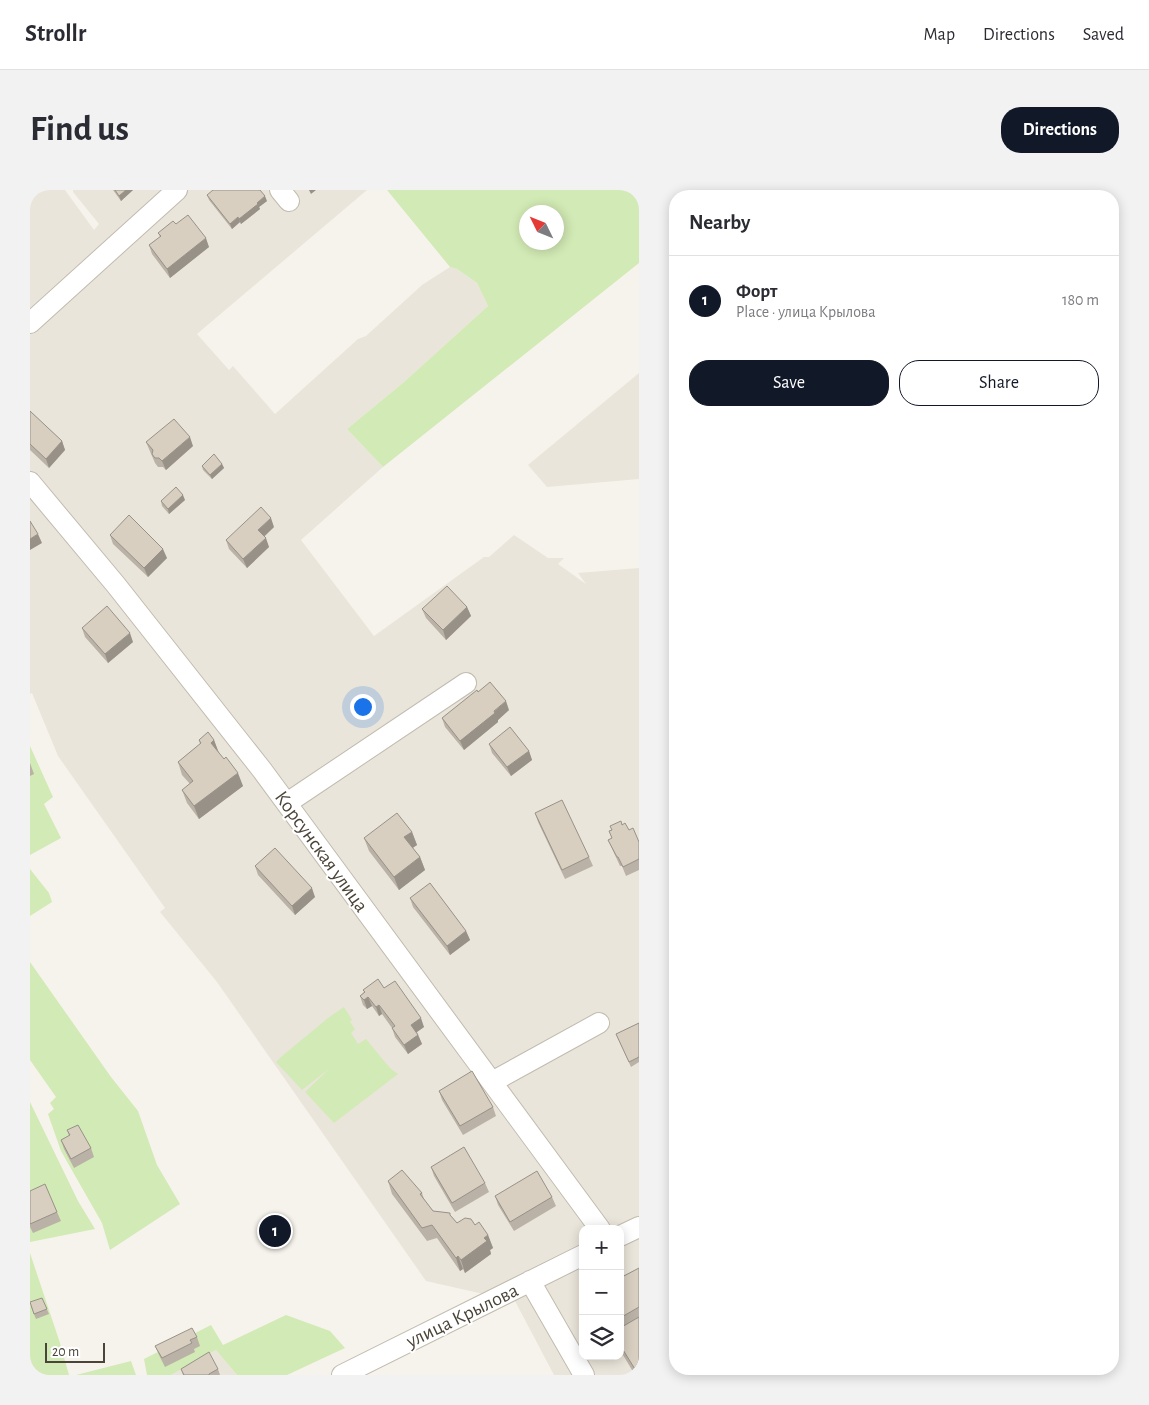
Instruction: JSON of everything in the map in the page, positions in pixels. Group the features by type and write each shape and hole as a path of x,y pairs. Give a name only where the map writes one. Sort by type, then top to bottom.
{"street":[{"path":"30,323 177,190"},
{"name":"Корсунская улица","path":"30,482 116,585 262,770 597,1225"},
{"path":"287,803 466,683"},
{"path":"492,1082 599,1023"},
{"path":"624,1234 639,1227"},
{"name":"улица Крылова","path":"342,1375 579,1257"},
{"path":"530,1282 584,1375"}],"shaded area":[{"path":"30,190 65,190 94,230 99,224 73,190 367,190 197,334 229,370 233,366 275,414 358,339 366,336 422,285 450,267 457,269 477,283 488,306 404,382 347,429 383,467 301,540 374,636 484,557 489,557 514,535 548,558 564,558 558,564 586,584 578,573 639,568 639,1375 554,1375 515,1301 426,1281 217,982 160,912 165,908 58,756 32,693 30,694"},
{"path":"639,373 639,479 547,487 528,465"},
{"path":"216,1350 237,1375 171,1375"}],"green space":[{"path":"387,190 639,190 639,263 383,467 347,429 404,382 488,306 477,283 457,269 450,267"},
{"path":"30,746 53,797 44,804 61,838 30,855"},
{"path":"30,869 49,893 52,902 30,916"},
{"path":"30,962 111,1077 138,1111 157,1165 180,1204 110,1250 102,1223 61,1151 48,1114 54,1109 50,1103 56,1097 30,1060"},
{"path":"344,1007 352,1020 350,1022 355,1029 351,1033 358,1044 366,1039 390,1068 398,1074 334,1123 305,1092 330,1068 302,1090 276,1062 328,1018"},
{"path":"30,1102 78,1201 95,1229 30,1242"},
{"path":"30,1253 60,1343 69,1375 30,1375"},
{"path":"286,1315 330,1331 345,1348 287,1375 237,1375 216,1350 171,1375 147,1375 144,1359 211,1325 223,1345"},
{"path":"131,1361 136,1375 76,1375"}],"building":[{"path":"115,190 126,190 119,196"},
{"path":"213,190 260,190 265,196 258,204 230,224 207,195"},
{"path":"188,215 206,238 167,269 149,245 161,236 158,233 173,221 176,224"},
{"path":"30,411 62,441 46,459 30,444"},
{"path":"174,419 190,437 162,461 159,458 155,458 152,454 153,450 146,442"},
{"path":"214,454 222,464 210,475 202,466"},
{"path":"176,487 183,495 168,509 161,501"},
{"path":"261,507 271,518 258,530 266,538 243,559 226,540"},
{"path":"129,515 163,549 144,568 110,535"},
{"path":"30,521 38,534 30,539"},
{"path":"447,586 467,607 443,630 422,609"},
{"path":"107,606 130,633 105,654 82,628"},
{"path":"490,682 506,701 494,711 495,713 460,741 442,718"},
{"path":"510,727 529,751 507,767 489,744"},
{"path":"208,732 214,740 211,743 224,759 226,757 238,773 194,806 182,790 193,781 178,762 201,743 199,740"},
{"path":"562,800 589,857 562,870 535,813"},
{"path":"397,813 412,832 404,837 420,857 394,877 364,838"},
{"path":"621,821 622,825 625,823 629,830 633,828 639,842 639,859 623,867 608,840 612,838 609,831 612,830 610,826"},
{"path":"275,848 312,888 292,906 255,866"},
{"path":"430,883 466,931 447,946 410,898"},
{"path":"378,979 384,988 395,981 421,1018 411,1025 418,1035 404,1045 392,1028 395,1026 379,1005 376,1007 368,997 364,1000 360,996 365,992 363,990"},
{"path":"639,1023 639,1057 629,1062 616,1034"},
{"path":"472,1071 493,1107 460,1126 439,1091"},
{"path":"78,1125 91,1148 71,1159 61,1140 70,1135 67,1130"},
{"path":"464,1147 485,1183 452,1203 431,1167"},
{"path":"402,1170 422,1193 420,1194 433,1211 450,1213 457,1223 465,1218 471,1219 475,1225 479,1222 488,1235 484,1238 487,1241 461,1260 458,1256 456,1258 432,1225 422,1228 388,1181"},
{"path":"537,1171 552,1197 510,1222 495,1196"},
{"path":"45,1184 57,1212 30,1224 30,1191"},
{"path":"639,1268 639,1307 624,1316 624,1315 624,1276"},
{"path":"42,1298 47,1309 34,1314 30,1302"},
{"path":"639,1317 638,1374 624,1351 624,1326"},
{"path":"192,1328 197,1337 190,1340 192,1343 162,1358 155,1346"},
{"path":"209,1352 218,1369 209,1375 184,1375 181,1369"}],"place":[{"name":"Форт","path":"275,1231"}]}
